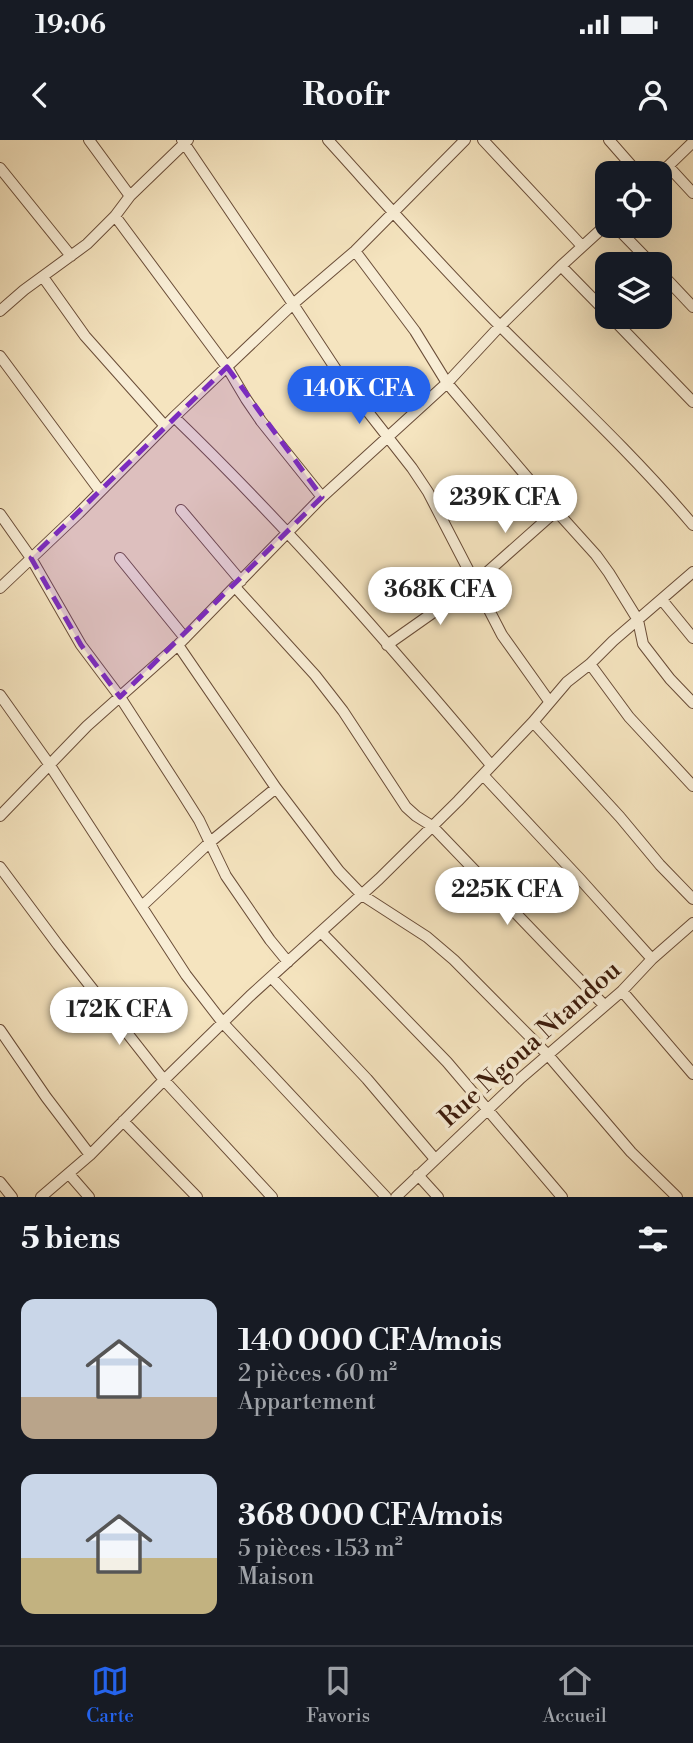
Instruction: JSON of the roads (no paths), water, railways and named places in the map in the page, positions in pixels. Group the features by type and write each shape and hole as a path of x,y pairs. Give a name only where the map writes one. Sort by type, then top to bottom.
{"street":[{"path":"89,140 130,196"},
{"path":"328,140 500,326 584,409 693,525"},
{"path":"0,588 293,304 355,251 465,140"},
{"path":"483,140 582,246"},
{"path":"609,140 627,161"},
{"path":"0,311 87,244 185,141 343,380 389,437 428,492 502,635 549,701"},
{"path":"672,162 693,142"},
{"path":"0,168 71,256"},
{"path":"672,176 693,193"},
{"path":"115,216 227,368 261,421 322,496"},
{"path":"0,816 87,726 181,642 322,496 447,383 500,326 595,235"},
{"path":"627,238 640,252"},
{"path":"355,251 415,331 447,383 596,555 638,621 643,644 693,703"},
{"path":"561,266 595,301"},
{"path":"43,277 85,336 165,426"},
{"path":"672,285 693,307"},
{"path":"623,329 693,402"},
{"path":"0,356 100,491"},
{"path":"174,417 287,531 491,765"},
{"path":"181,510 343,711 407,807 432,826 604,1005"},
{"path":"387,646 475,583 556,511"},
{"path":"0,514 31,558 81,645 120,697 199,820 226,876 288,962"},
{"path":"120,558 181,642 276,788 327,856 362,895 440,946 548,1055 631,1152 677,1197"},
{"path":"41,1197 90,1155 271,977 362,895 458,801 567,682 693,572"},
{"path":"662,600 693,638"},
{"path":"590,664 629,717 693,786"},
{"path":"0,695 49,764 187,975 223,1023 386,1197"},
{"path":"533,722 693,899"},
{"path":"482,775 652,960"},
{"path":"142,906 209,843 276,788"},
{"path":"0,867 164,1080 272,1197"},
{"name":"Rue Ngoua Ntandou","path":"396,1197 692,926"},
{"path":"322,933 422,1035 562,1197"},
{"path":"271,977 368,1079 435,1159"},
{"path":"622,990 693,1074"},
{"path":"0,1030 90,1155"},
{"path":"123,1121 197,1197"},
{"path":"69,1174 89,1197"},
{"path":"418,1175 438,1197"},
{"path":"0,1182 12,1197"}]}
